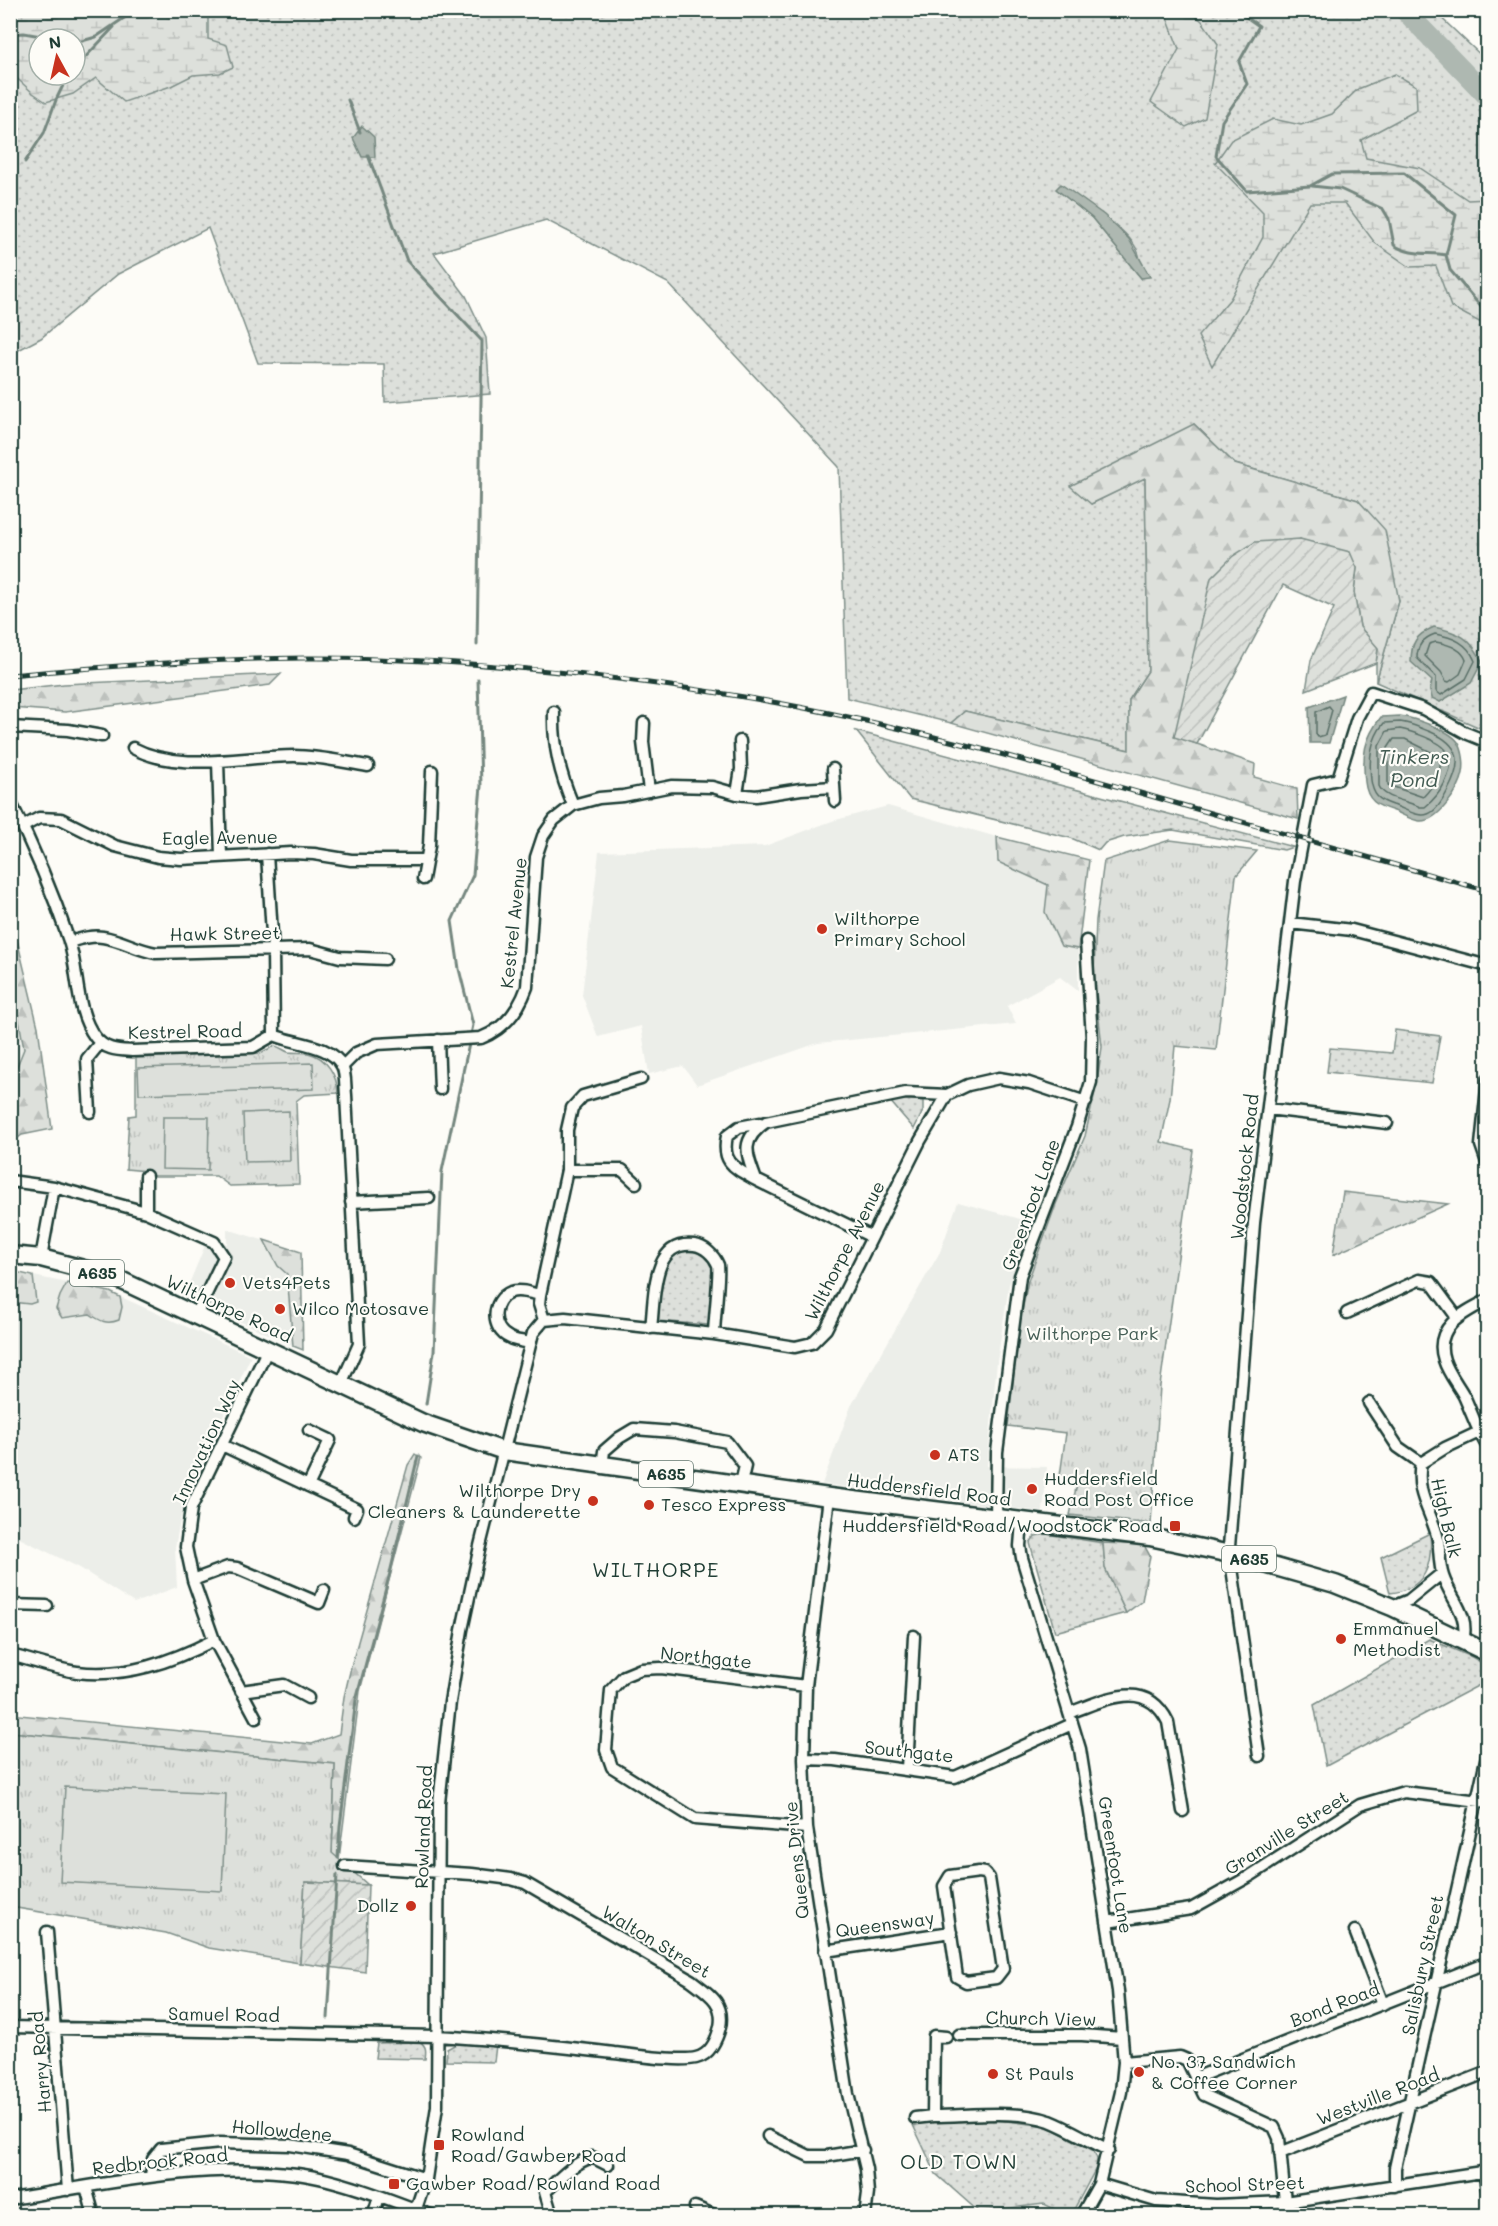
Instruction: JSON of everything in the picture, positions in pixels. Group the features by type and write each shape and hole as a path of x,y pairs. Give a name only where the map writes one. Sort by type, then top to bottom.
{"highway":[{"name":"Wilthorpe Road","path":"10,1256 41,1258 114,1278 423,1423"},
{"name":"Huddersfield Road","path":"423,1423 504,1451 829,1497 1150,1538 1230,1554 1335,1584 1392,1607 1488,1653"}],"street":[{"name":"Woodstock Road","path":"1259,1756 1230,1554 1254,1223 1298,856 1313,785 1338,779 1357,718 1371,692 1423,709 1488,742"},
{"path":"554,712 556,757 573,805"},
{"path":"644,723 642,742 649,791"},
{"path":"10,727 68,730 102,736"},
{"path":"737,794 741,769 740,741"},
{"path":"133,748 148,756 170,759 218,761 293,756 316,757 368,766"},
{"path":"218,761 221,856"},
{"path":"833,769 835,801"},
{"path":"423,879 430,831 432,771"},
{"name":"Kestrel Avenue","path":"343,1066 356,1053 377,1044 481,1038 510,1018 527,987 536,857 543,836 554,820 573,805 599,798 672,786 711,787 756,796 834,787"},
{"path":"10,801 24,826 69,942 85,1018 100,1043 87,1059 94,1085 90,1112"},
{"name":"Eagle Avenue","path":"24,826 39,818 61,819 116,846 158,857 182,859 314,854 351,860 426,860"},
{"path":"267,854 273,950 274,1035 287,1041 317,1047 343,1066 359,1344 341,1384"},
{"path":"1290,923 1352,930 1488,966"},
{"name":"Hawk Street","path":"69,942 102,937 140,950 156,952 310,949 340,957 384,959"},
{"name":"Greenfoot Lane","path":"996,1518 997,1452 1020,1276 1086,1102 1093,1065 1086,941"},
{"name":"Kestrel Road","path":"100,1043 113,1050 132,1051 253,1047 274,1035"},
{"path":"438,1040 440,1089"},
{"path":"872,1237 733,1167 726,1156 727,1136 739,1127 906,1093 947,1095 968,1085 999,1078 1029,1083 1086,1102"},
{"path":"504,1451 529,1343 537,1326 544,1320 539,1304 540,1295 567,1170 567,1130 572,1108 583,1096 641,1079"},
{"path":"1487,1085 1481,1145 1488,1165"},
{"name":"Wilthorpe Avenue","path":"544,1320 565,1318 714,1334 795,1347 812,1342 826,1329 920,1141 947,1095"},
{"path":"1268,1108 1387,1123"},
{"path":"756,1180 746,1155 752,1132 766,1122"},
{"path":"567,1170 622,1170 636,1183"},
{"path":"146,1176 146,1212"},
{"path":"10,1181 54,1187 146,1212 214,1242 224,1257 196,1315"},
{"path":"41,1258 54,1187"},
{"path":"351,1202 429,1198"},
{"path":"651,1328 660,1262 670,1250 684,1244 700,1246 711,1254 718,1266 714,1334"},
{"path":"1347,1313 1419,1280 1425,1280 1431,1282 1456,1316"},
{"path":"529,1343 503,1334 498,1327 495,1311 498,1303 511,1292 519,1291 540,1295"},
{"path":"1488,1300 1456,1316 1441,1346 1444,1362 1466,1399 1479,1432 1488,1447"},
{"name":"Innovation Way","path":"256,1718 214,1640 193,1580 186,1547 191,1508 268,1349"},
{"path":"1369,1403 1398,1447 1421,1463"},
{"path":"602,1466 604,1451 634,1429 674,1432 727,1442 745,1466 741,1484"},
{"path":"308,1486 330,1440 309,1430"},
{"name":"High Balk","path":"1463,1641 1466,1629 1462,1614 1441,1574 1440,1550 1435,1527 1419,1487 1421,1463 1445,1448 1479,1432"},
{"path":"222,1445 357,1509 354,1516"},
{"name":"Rowland Road","path":"416,2209 426,2179 437,2106 440,1794 455,1665 480,1546 504,1451"},
{"name":"Queens Drive","path":"829,1497 806,1686 804,1759 807,1828 848,2094 863,2150 868,2193 865,2216"},
{"name":"Greenfoot Lane","path":"1022,1522 1020,1546 1022,1557 1080,1749 1118,1991 1124,2062 1121,2092 1109,2150 1099,2184 1082,2216"},
{"path":"193,1580 228,1567 237,1568 319,1603 324,1590"},
{"name":"High Balk","path":"1392,1607 1409,1600 1441,1574"},
{"path":"10,1605 46,1606"},
{"path":"907,1770 914,1636"},
{"path":"10,1655 77,1672 114,1673 147,1668 214,1640"},
{"name":"Northgate","path":"806,1686 661,1668 641,1670 624,1676 611,1690 606,1750 612,1767 695,1820 807,1828"},
{"path":"241,1691 284,1685 308,1698"},
{"name":"Southgate","path":"804,1759 835,1760 955,1777 1102,1701 1128,1695 1152,1700 1162,1709 1168,1722 1183,1811"},
{"name":"Salisbury Street","path":"1395,2186 1395,2168 1436,1983 1482,1801 1488,1752"},
{"name":"Granville Street","path":"1107,1922 1191,1909 1250,1876 1360,1805 1404,1792 1482,1801"},
{"name":"Walton Street","path":"345,1866 496,1876 525,1883 691,1980 713,1996 720,2009 720,2024 712,2047 698,2058 664,2058 483,2038 436,2036"},
{"name":"Queensway","path":"986,1873 989,1878 1003,1969 996,1978 966,1982 957,1977 951,1932 944,1886 950,1876 986,1873"},
{"path":"1355,1931 1383,2004"},
{"name":"Harry Road","path":"47,1932 68,2190"},
{"name":"Queensway","path":"825,1951 951,1932"},
{"name":"Bond Road","path":"1195,2078 1488,1962"},
{"name":"Samuel Road","path":"10,2027 436,2036"},
{"name":"Church View","path":"959,2035 1082,2035 1122,2038"},
{"path":"933,2116 934,2036 946,2037"},
{"path":"1124,2062 1173,2056 1187,2060 1204,2095 1274,2127 1279,2138 1285,2202"},
{"name":"Westville Road","path":"1281,2153 1488,2072"},
{"path":"915,2118 981,2114 1038,2119 1049,2121 1109,2150"},
{"path":"768,2136 809,2156 827,2156 863,2150"},
{"name":"Hollowdene","path":"152,2176 153,2159 160,2150 220,2143 290,2145 348,2154 426,2179"},
{"path":"552,2216 545,2192 560,2178 582,2160 592,2157 608,2165"},
{"name":"Redbrook Road","path":"10,2199 152,2176 195,2171 239,2170 299,2174 345,2186 433,2216"},
{"path":"1486,2171 1488,2194"},
{"name":"School Street","path":"1099,2184 1156,2201 1217,2210 1285,2202 1486,2171"},
{"path":"86,2187 94,2216"},
{"path":"373,2216 379,2197"},
{"path":"695,2207 716,2216"}],"shaded area":[{"name":"Wilthorpe Primary School","path":"888,806 997,837 998,862 1048,885 1061,946 1078,949 1078,991 1060,977 1007,1006 1016,1024 818,1043 697,1085 683,1066 649,1074 641,1026 598,1037 582,995 599,852 765,846 832,821"},
{"path":"10,975 24,1049 11,1081 10,1081"},
{"path":"958,1202 1031,1222 1009,1285 997,1362 987,1466 1047,1467 1043,1512 822,1484 851,1406 940,1252"},
{"path":"227,1229 301,1252 303,1350 184,1296 206,1243 217,1240 227,1244"},
{"path":"10,1271 110,1292 251,1356 184,1501 175,1547 177,1587 134,1603 80,1568 11,1534"}],"green space":[{"path":"18,10 198,11 208,18 208,39 227,45 233,67 220,73 193,75 171,86 124,102 96,78 87,84 87,27 27,27 27,87 83,87 73,94 46,102 33,93 11,73 11,14"},
{"path":"1177,10 1189,11 1202,21 1218,44 1205,118 1186,127 1151,102 1179,49 1166,15"},
{"path":"10,11 1434,11 1487,61 1487,731 1376,682 1399,601 1358,500 1235,464 1194,424 1091,504 1145,477 1148,671 1129,700 1129,750 965,711 951,723 847,698 839,467 668,283 546,220 434,253 466,296 486,338 490,394 385,402 384,364 258,363 208,228 118,274 41,338 11,354","holes":["1056,189 1104,216 1126,234 1139,255 1141,278 1092,218","1432,681 1470,683 1440,702 1430,690"]},
{"path":"1395,74 1416,86 1417,110 1361,140 1366,158 1420,168 1468,200 1487,199 1487,326 1451,307 1436,266 1410,267 1375,243 1345,203 1310,203 1212,366 1198,336 1230,299 1263,237 1263,212 1215,163 1231,140 1273,119 1301,125 1332,114 1358,89"},
{"path":"1194,424 1235,464 1358,500 1385,530 1399,601 1376,682 1378,649 1360,627 1354,592 1357,568 1300,539 1174,736 1255,764 1254,777 1297,789 1298,819 951,723 965,711 1129,750 1129,700 1148,671 1145,478 1091,504 1070,486"},
{"path":"1300,539 1350,552 1357,568 1354,592 1360,627 1378,648 1376,663 1306,690 1311,660 1334,608 1283,585 1197,744 1174,737 1211,578 1233,556 1255,542"},
{"path":"281,674 270,685 65,712 11,708 11,690 64,684"},
{"path":"856,731 1293,847 1284,850 1173,830 1124,837 1105,843 1099,850 1071,838 910,799"},
{"path":"997,837 1089,860 1078,949 1061,946 1045,912 1048,885 998,862"},
{"name":"Wilthorpe Park","path":"1170,840 1257,851 1236,876 1216,1050 1175,1046 1170,1099 1161,1142 1193,1150 1160,1386 1151,1524 1070,1515 1078,1479 1060,1476 1066,1433 1008,1426 1020,1321 1028,1281 1056,1204 1085,1136 1097,1083 1102,1047 1094,973 1096,920 1104,861"},
{"path":"10,910 38,1027 52,1129 22,1135 11,1143 11,1081 24,1049 11,975"},
{"path":"1395,1030 1440,1036 1432,1083 1327,1072 1330,1048 1392,1053"},
{"path":"275,1046 288,1052 315,1055 330,1068 337,1087 338,1093 304,1095 296,1101 299,1184 230,1186 216,1176 152,1176 147,1171 126,1169 129,1116 136,1115 136,1058 260,1053"},
{"path":"313,1063 314,1089 139,1094 138,1068"},
{"path":"923,1098 923,1111 914,1129 890,1101"},
{"path":"289,1111 290,1161 245,1162 243,1113"},
{"path":"163,1117 209,1117 208,1170 162,1169"},
{"path":"1343,1192 1448,1204 1333,1255"},
{"path":"264,1240 301,1252 303,1350 293,1346 287,1274 278,1266"},
{"path":"683,1248 697,1249 708,1256 713,1266 709,1325 657,1321 664,1264 671,1255"},
{"path":"11,1271 33,1276 36,1302 30,1304 11,1302"},
{"path":"67,1283 110,1292 120,1297 122,1307 119,1320 104,1322 90,1314 62,1318 56,1309"},
{"path":"415,1454 421,1458 360,1691 339,1859 334,1858 332,1854 335,1764 11,1732 10,1714 312,1744 339,1734 352,1663 408,1465"},
{"path":"1430,1533 1430,1555 1425,1574 1412,1586 1390,1593 1381,1557"},
{"path":"1046,1534 1103,1543 1105,1568 1126,1613 1055,1632 1030,1543 1035,1536"},
{"path":"1103,1543 1144,1545 1150,1556 1142,1601 1126,1613 1105,1568"},
{"path":"1429,1639 1472,1657 1487,1666 1487,1681 1326,1766 1314,1705"},
{"path":"10,1732 335,1764 332,1853 368,1885 305,1882 300,1963 209,1948 166,1933 11,1907"},
{"path":"65,1787 226,1794 222,1891 60,1882"},
{"path":"305,1882 368,1885 365,1972 300,1963"},
{"path":"420,2042 425,2047 425,2059 375,2058 377,2043"},
{"path":"456,2044 496,2045 494,2062 446,2061 447,2049"},
{"path":"981,2118 1047,2126 1094,2151 1097,2159 1096,2168 1071,2215 1044,2204 979,2212 936,2174 912,2123"}],"water":[{"path":"362,126 374,137 375,157 362,157 353,138"},
{"path":"1061,184 1104,215 1129,239 1150,277 1141,278 1092,218 1056,189"},
{"path":"1434,627 1463,637 1474,647 1482,662 1471,683 1440,702 1432,698 1430,690 1432,681 1411,662 1412,649 1416,640"},
{"path":"1343,695 1329,743 1310,743 1309,707"},
{"name":"Tinkers Pond","path":"1400,716 1448,733 1458,742 1462,753 1464,769 1458,787 1441,810 1427,820 1414,820 1378,805 1368,794 1366,788 1364,755 1371,733 1381,717"}],"waterway":[{"path":"87,40 96,37 136,10"},
{"path":"1236,10 1259,26 1239,62 1247,84 1222,121 1216,156 1247,191 1310,186 1332,174 1404,173 1456,215 1446,255 1450,270 1482,308 1488,311"},
{"path":"1404,10 1488,97"},
{"path":"87,55 114,27"},
{"path":"10,34 27,34"},
{"path":"25,162 44,133 62,87"},
{"path":"348,100 360,132"},
{"path":"368,155 407,261 482,341 477,645"},
{"path":"1312,186 1340,189 1383,209 1389,219 1394,245 1412,252 1446,255"},
{"path":"426,1404 434,1352 442,1171 473,1025 459,969 452,921 473,875 481,786 478,679"},
{"path":"338,1858 356,1700 418,1456"},
{"path":"328,2018 337,1875"}],"railway":[{"path":"10,675 194,661 357,658 513,667 668,685 778,703 894,727 1068,772 1488,891"}],"place":[{"name":"Wilthorpe Primary School","path":"822,929"},
{"name":"Vets4Pets","path":"230,1283"},
{"name":"Wilco Motosave","path":"280,1309"},
{"name":"ATS","path":"935,1455"},
{"name":"Huddersfield Road Post Office","path":"1032,1489"},
{"name":"Wilthorpe Dry Cleaners & Launderette","path":"593,1501"},
{"name":"Tesco Express","path":"649,1505"},
{"name":"Huddersfield Road/Woodstock Road","path":"1175,1526"},
{"name":"Emmanuel Methodist","path":"1341,1639"},
{"name":"Dollz","path":"411,1906"},
{"name":"No. 37 Sandwich & Coffee Corner","path":"1139,2072"},
{"name":"St Pauls","path":"993,2074"},
{"name":"Rowland Road/Gawber Road","path":"439,2145"},
{"name":"Gawber Road/Rowland Road","path":"394,2184"}],"district":[{"name":"WILTHORPE","path":"656,1570"},
{"name":"OLD TOWN","path":"959,2162"}]}
